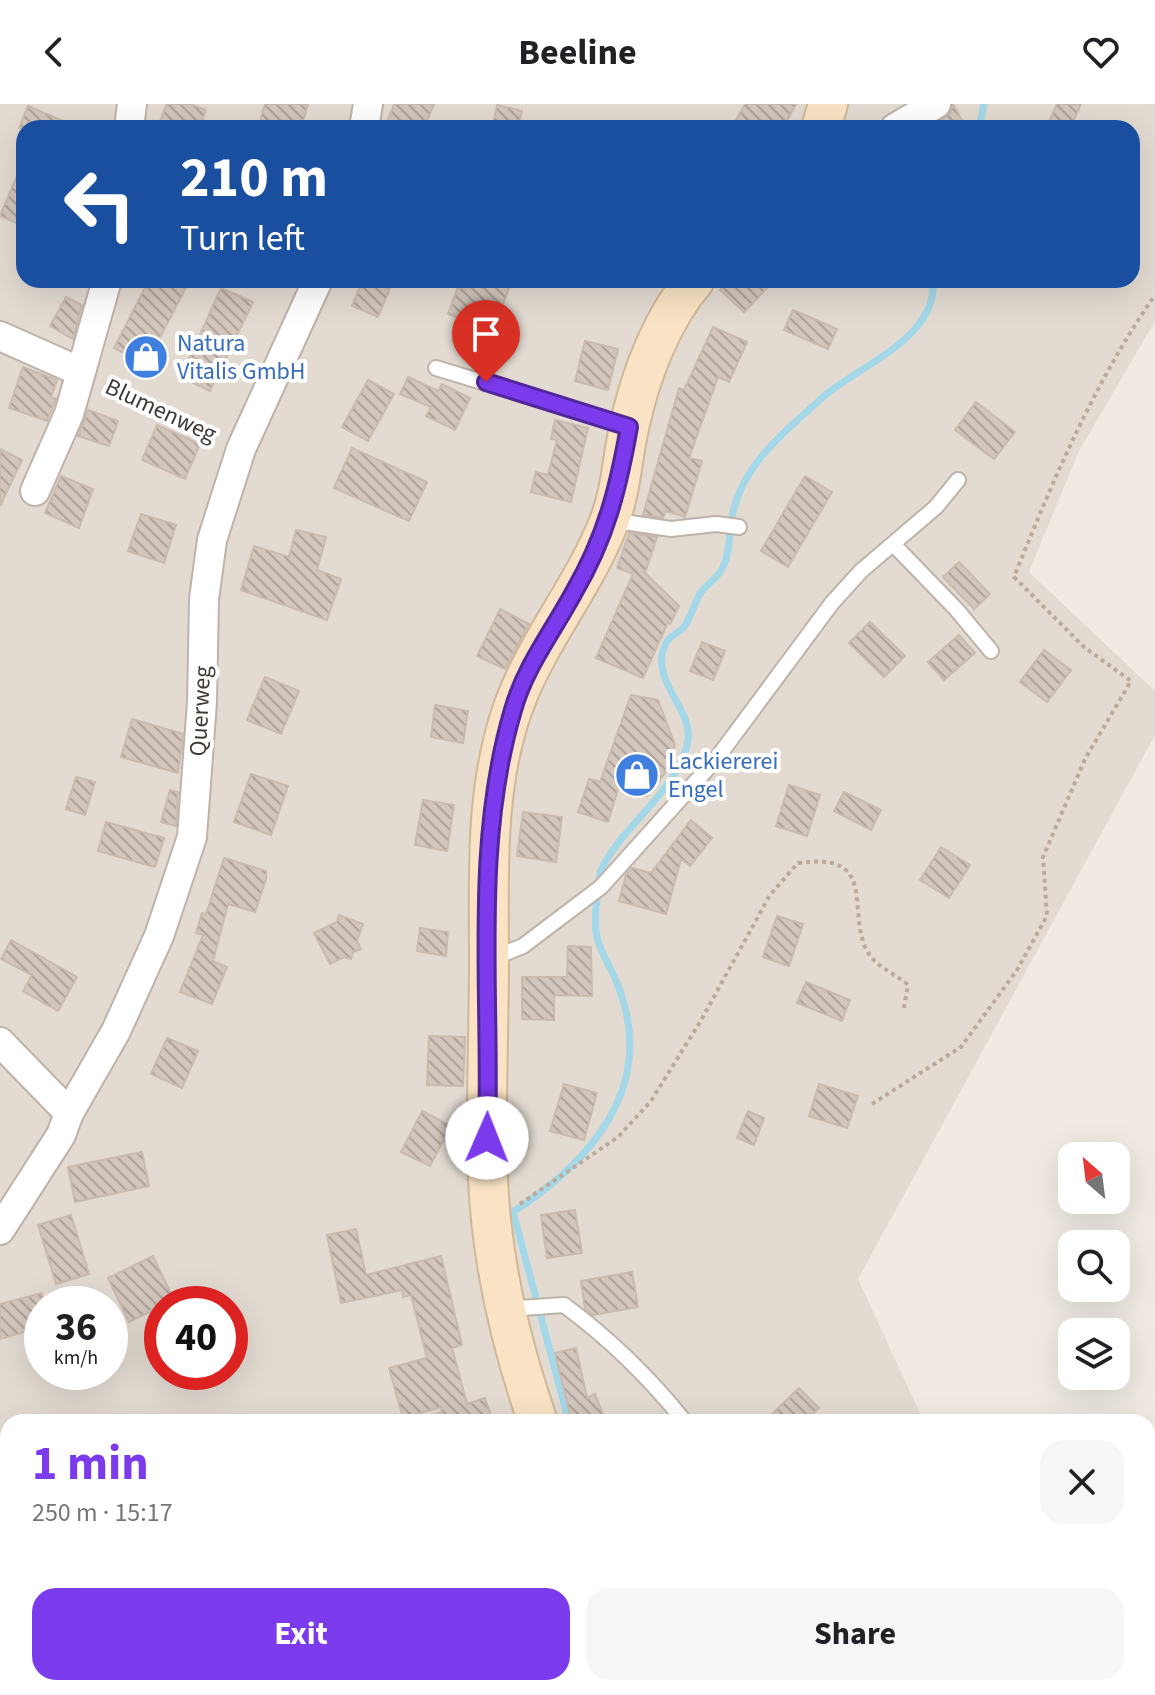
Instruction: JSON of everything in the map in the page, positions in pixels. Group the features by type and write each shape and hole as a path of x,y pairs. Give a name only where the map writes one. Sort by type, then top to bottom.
{"street":[{"path":"909,120 936,104"},
{"name":"Blumenweg","path":"35,491 69,414 105,288"},
{"name":"Querweg","path":"0,1230 65,1124 116,1031 159,936 192,837 212,540 241,449 314,288"},
{"path":"537,1414 524,1308 492,1224 487,1138 490,832 498,766 514,707 533,662 575,592 610,520 629,427 653,355 682,290"},
{"name":"Blumenweg","path":"0,336 81,372"},
{"path":"0,1042 65,1124"}],"lane":[{"path":"436,368 629,427"},
{"path":"489,960 523,946 601,887 717,758 832,603 861,571 936,507 958,480"},
{"path":"610,520 671,529 716,524 739,527"},
{"path":"894,545 956,609 991,651"},
{"path":"524,1308 564,1305 603,1334 652,1381 679,1414"}],"path":[{"path":"872,1104 961,1047 1017,970 1047,916 1043,857 1085,759 1131,681 1084,647 1014,577 1066,449 1115,353 1155,295"},
{"name":"Blumenweg","path":"81,372 241,449"},
{"path":"492,1224 618,1137 651,1101 700,1022 770,895 798,863 832,862 845,870 860,902 862,938 868,952 878,966 908,985 904,1008"}],"shaded area":[{"path":"0,104 1155,104 1155,321 1079,451 1029,572 1155,691 1155,735 858,1279 920,1414 0,1414"}],"building":[{"path":"167,104 190,104 206,110 202,120 160,120"},
{"path":"265,104 308,104 303,120 260,120"},
{"path":"394,104 434,104 427,120 388,120"},
{"path":"745,104 796,104 787,120 736,120"},
{"path":"953,104 962,120 942,120 950,113"},
{"path":"1057,104 1081,104 1074,120 1050,120"},
{"path":"497,105 522,111 520,120 494,120"},
{"path":"28,106 60,120 22,120"},
{"path":"16,178 16,223 0,216"},
{"path":"145,288 186,288 146,364 114,348"},
{"path":"221,288 253,302 210,391 181,377"},
{"path":"360,288 390,288 378,317 352,306"},
{"path":"458,288 509,288 502,307 495,304 487,328 448,314"},
{"path":"722,288 767,288 744,312 720,290"},
{"path":"66,297 82,305 73,339 50,326"},
{"path":"793,310 837,329 828,349 784,330"},
{"path":"713,327 747,342 729,382 718,377 689,458 702,461 685,517 666,511 663,518 643,515 679,388 684,390"},
{"path":"585,341 618,349 608,390 575,381"},
{"path":"23,367 57,380 51,397 56,399 47,421 9,408"},
{"path":"408,377 438,391 442,384 470,398 455,430 426,416 431,407 400,394"},
{"path":"368,380 394,394 368,441 342,427"},
{"path":"976,402 1015,432 994,459 955,430"},
{"path":"88,410 118,421 109,446 78,436"},
{"path":"555,420 588,428 571,502 531,492 536,472 548,475 557,440 551,439"},
{"path":"157,425 200,444 185,479 142,460"},
{"path":"352,448 427,482 409,521 334,488"},
{"path":"0,449 22,460 0,506"},
{"path":"61,476 93,489 79,528 45,513"},
{"path":"805,476 832,492 788,567 761,551"},
{"path":"141,514 176,525 164,563 128,551"},
{"path":"296,530 326,537 317,570 341,579 327,620 241,590 254,546 289,557"},
{"path":"629,533 657,537 645,573 679,606 670,624 668,622 643,678 596,658 633,574 617,568"},
{"path":"959,562 990,594 974,609 943,577"},
{"path":"500,609 529,624 505,669 477,656"},
{"path":"870,622 905,656 884,677 849,643"},
{"path":"959,635 975,653 944,680 928,662"},
{"path":"702,642 725,651 713,680 690,671"},
{"path":"1044,650 1071,670 1047,702 1020,682"},
{"path":"265,677 299,691 281,734 247,720"},
{"path":"631,695 658,700 675,745 665,773 647,796 619,786 608,822 578,812 589,779 600,782"},
{"path":"435,705 468,711 463,743 431,737"},
{"path":"132,719 183,734 178,773 121,757"},
{"path":"251,774 288,786 271,835 234,822"},
{"path":"76,777 95,782 85,815 66,809"},
{"path":"789,785 820,795 807,836 776,826"},
{"path":"170,790 178,792 176,826 161,822"},
{"path":"844,792 881,810 871,830 834,811"},
{"path":"423,800 454,805 447,851 415,845"},
{"path":"523,812 562,817 556,862 517,856"},
{"path":"691,820 712,838 690,866 681,859 666,914 619,901 626,875 632,868 651,873"},
{"path":"106,822 164,838 155,867 98,851"},
{"path":"941,847 970,865 949,898 920,880"},
{"path":"224,858 266,871 266,879 255,912 228,904 213,961 227,967 212,1004 180,992 203,935 196,933 202,913 206,914"},
{"path":"339,915 363,924 357,941 361,949 353,952 351,959 344,957 330,964 314,933 337,922"},
{"path":"777,916 803,924 789,966 763,957"},
{"path":"420,928 448,932 446,956 417,951"},
{"path":"11,940 77,977 58,1011 23,991 32,975 1,959"},
{"path":"568,946 591,947 592,996 554,995 554,1020 522,1019 522,977 567,977"},
{"path":"806,982 850,1000 842,1021 797,1003"},
{"path":"429,1036 465,1037 463,1086 427,1085"},
{"path":"167,1038 198,1051 182,1088 151,1074"},
{"path":"564,1084 597,1093 584,1140 550,1131"},
{"path":"819,1084 858,1096 847,1128 809,1116"},
{"path":"422,1111 451,1126 430,1166 401,1152"},
{"path":"748,1111 764,1118 754,1145 737,1138"},
{"path":"142,1152 149,1186 75,1202 68,1167"},
{"path":"575,1210 582,1253 547,1258 541,1215"},
{"path":"71,1215 89,1274 56,1284 38,1225"},
{"path":"356,1229 366,1275 441,1256 462,1345 452,1348 467,1404 485,1398 490,1414 436,1414 442,1412 441,1407 417,1414 402,1414 389,1368 427,1358 411,1295 403,1297 402,1290 341,1303 327,1235"},
{"path":"153,1256 167,1286 144,1286 144,1315 129,1322 128,1286 112,1286 108,1278"},
{"path":"632,1272 638,1307 593,1315 585,1309 581,1281"},
{"path":"24,1298 24,1332 0,1339 0,1304"},
{"path":"576,1348 587,1398 595,1394 603,1414 570,1414 555,1353"},
{"path":"799,1388 819,1408 813,1414 772,1414"}],"waterway":[{"path":"981,120 984,104"},
{"path":"567,1414 513,1212 567,1171 589,1147 608,1121 621,1092 629,1062 629,1029 621,994 598,940 595,915 601,871 611,853 663,790 684,756 687,727 662,669 666,643 684,627 700,594 723,567 734,508 748,475 759,460 823,397 910,334 923,318 932,288"}],"place":[{"name":"Natura Vitalis GmbH","path":"146,357"},
{"name":"Lackiererei Engel","path":"637,775"}],"route":[{"path":"486,382 629,427 610,520 575,592 533,662 514,707 498,766 490,832 487,896 487,1138"}]}
